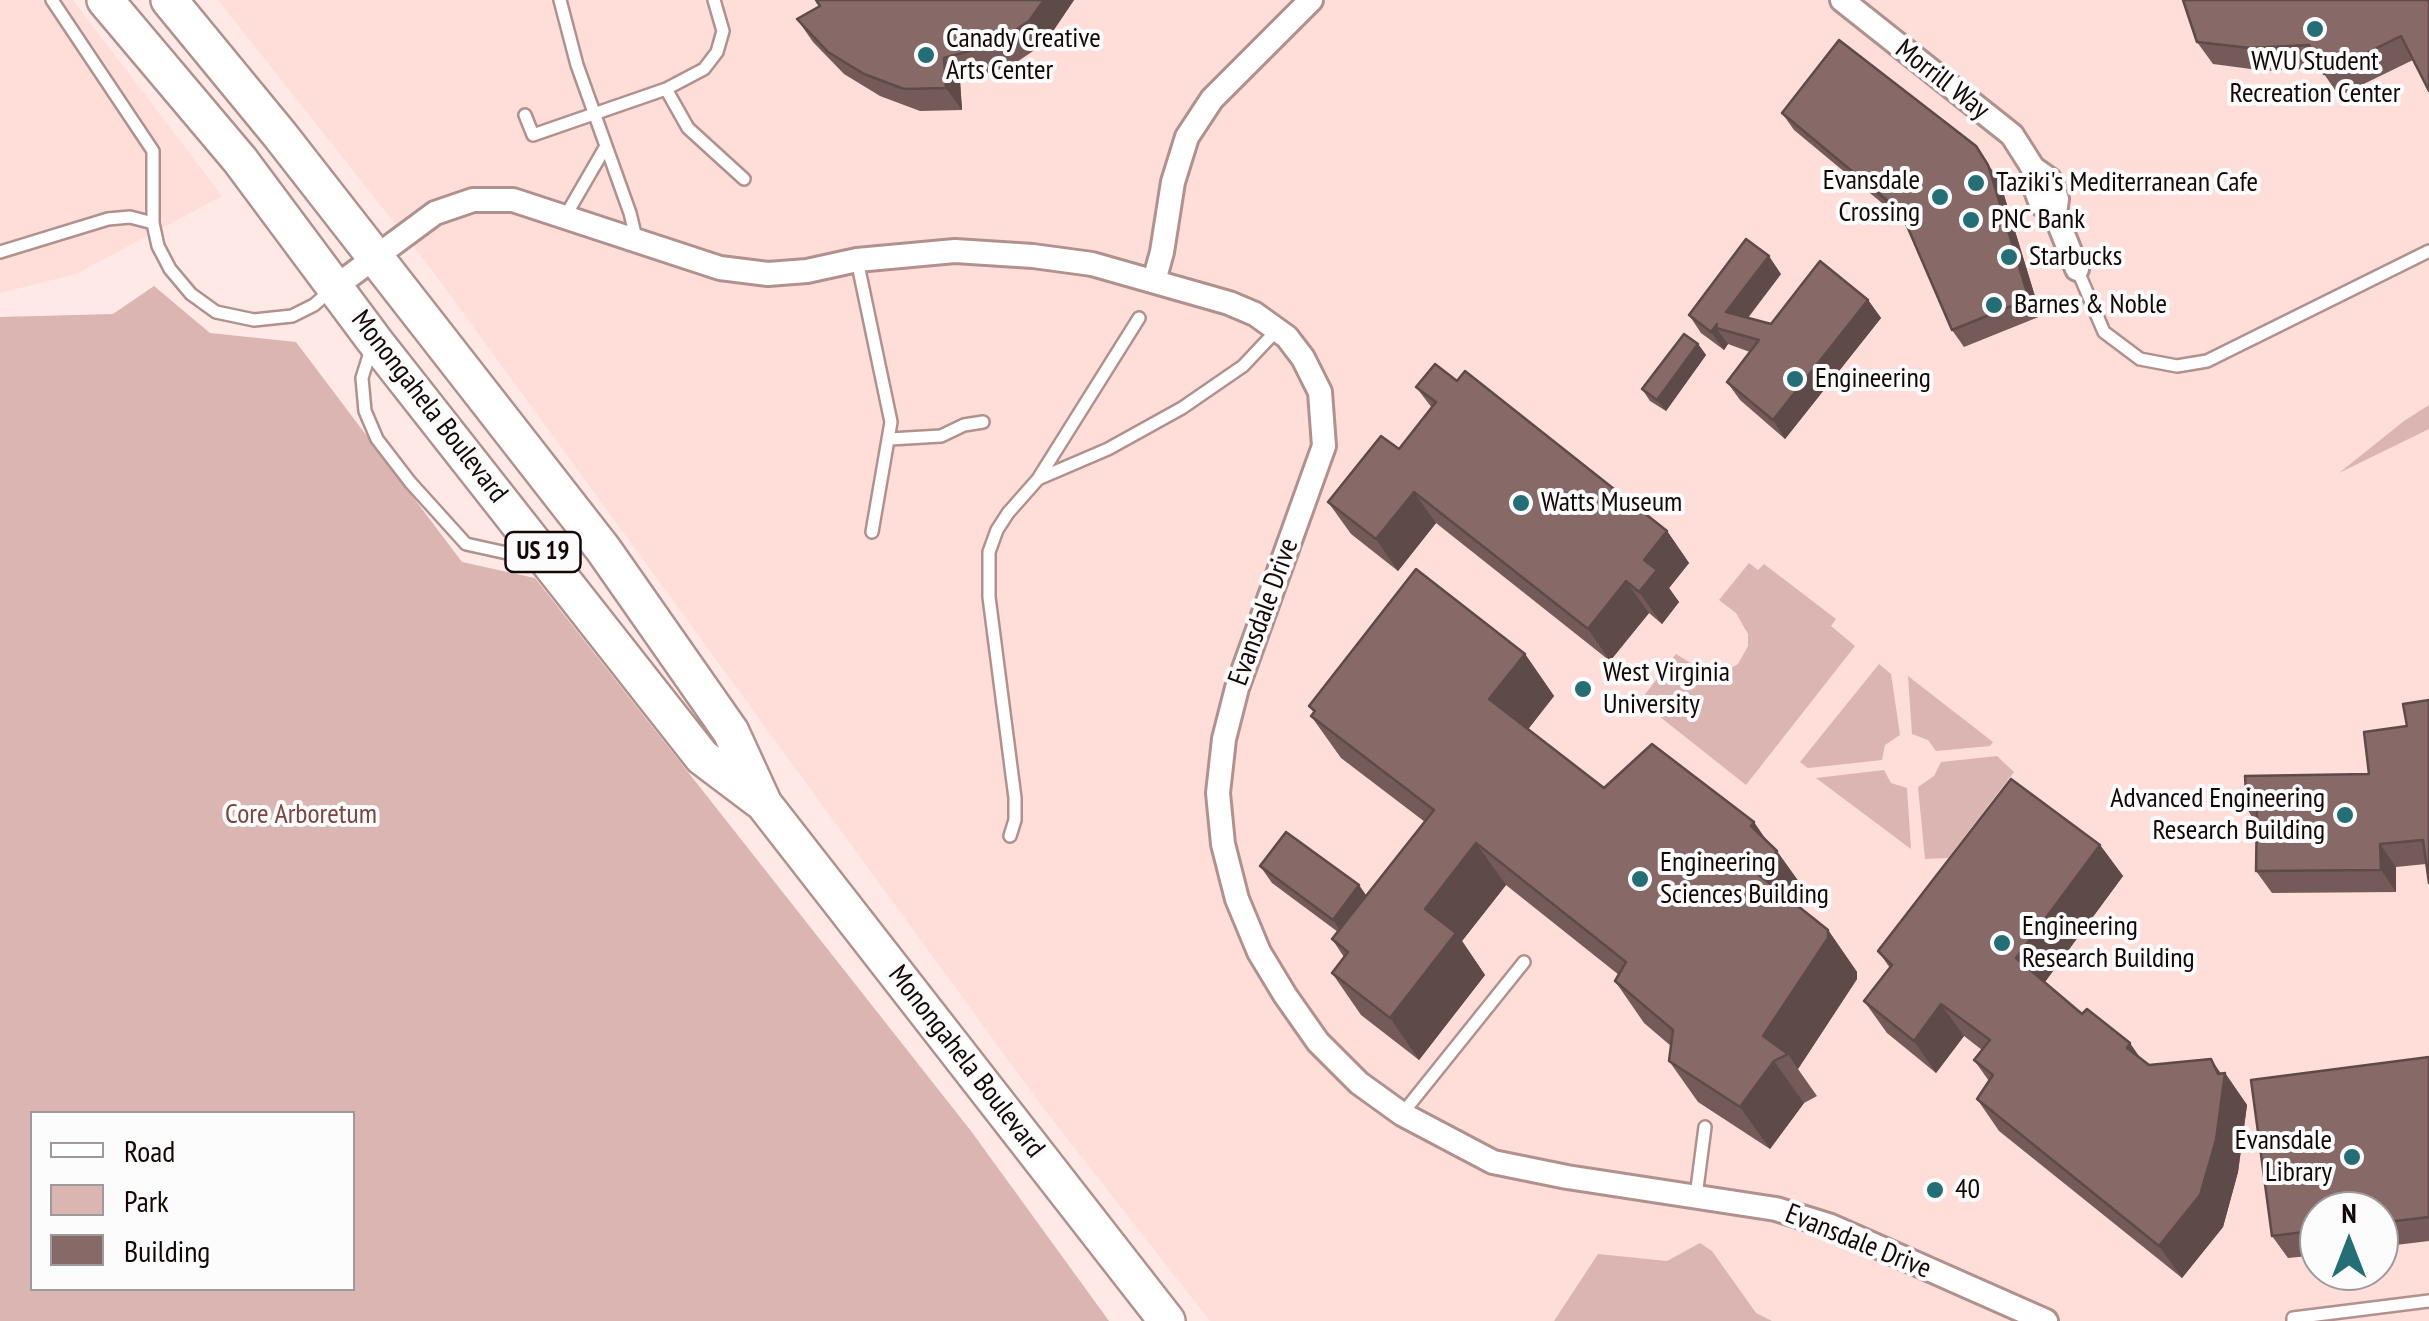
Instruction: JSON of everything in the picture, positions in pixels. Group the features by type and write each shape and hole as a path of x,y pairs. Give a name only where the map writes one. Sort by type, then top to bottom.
{"main road":[{"name":"Monongahela Boulevard","path":"104,0 240,160 374,340 702,757 764,804"},
{"name":"Monongahela Boulevard","path":"169,0 603,549 732,732 764,804 1167,1321"}],"street":[{"path":"1154,280 1173,182 1187,137 1212,99 1311,0"},
{"name":"Morrill Way","path":"1842,0 2012,135 2033,168 2041,204 2055,214 2077,270"},
{"name":"Evansdale Drive","path":"335,287 435,214 473,200 513,200 720,268 768,274 807,271 857,260 955,251 1033,256 1092,264 1154,280 1254,314 1277,330 1303,358 1320,392 1324,446 1232,705 1218,793 1223,844 1237,899 1259,952 1284,995 1332,1056 1360,1084 1402,1114 1493,1162 1776,1209 1831,1226 2046,1321"}],"lane":[{"path":"52,0 153,151 158,246 170,270 192,294 216,312 254,320 292,316 314,305 335,287"},
{"path":"560,0 576,64 636,240"},
{"path":"524,115 533,136 666,89 704,69 717,52 723,31 714,0"},
{"path":"666,89 688,128 744,179"},
{"path":"566,216 606,146"},
{"path":"0,252 108,219 130,217 154,223"},
{"path":"2077,270 2104,332 2140,359 2177,366 2208,361 2429,252"},
{"path":"857,260 892,422 872,532"},
{"path":"1010,836 1016,798 989,597 989,552 1008,513 1038,478 1139,318"},
{"path":"1038,478 1108,449 1182,408 1244,366 1277,330"},
{"path":"374,340 362,378 365,411 376,439 410,482 466,544 552,562"},
{"path":"890,438 940,436 964,425 983,422"},
{"path":"1402,1114 1524,962"},
{"path":"1696,1196 1705,1127"},
{"path":"2294,1321 2293,1318 2429,1302"}],"shaded area":[{"path":"0,0 73,0 222,196 76,274 0,293"},
{"name":"West Virginia University","path":"218,0 2429,0 2429,1321 1210,1321 1041,1105 434,273"}],"green space":[{"name":"Core Arboretum","path":"154,286 210,333 296,342 462,562 535,578 971,1131 1109,1321 0,1321 0,317 113,314"},
{"path":"2429,405 2429,429 2339,473 2404,421"},
{"path":"1749,563 1758,570 1764,564 1836,619 1831,626 1855,646 1746,785 1640,701 1676,654 1709,674 1725,672 1738,664 1748,646 1748,634 1736,613 1719,600"},
{"path":"1879,664 1891,674 1900,735 1885,745 1882,760 1808,768 1800,762"},
{"path":"1908,676 1993,742 1990,746 1936,751 1928,740 1912,734"},
{"path":"1997,756 2014,772 1948,858 1925,859 1918,787 1934,776 1941,762"},
{"path":"1884,770 1891,783 1907,788 1911,849 1816,778"},
{"path":"1700,1243 1712,1251 1756,1313 1772,1321 1554,1321 1598,1254 1667,1261"}],"building":[{"name":"Canady Creative Arts Center","path":"816,0 1044,0 1029,21 995,44 944,58 946,88 904,89 864,74 828,52 797,19 820,6"},
{"name":"WVU Student Recreation Center","path":"2183,0 2429,0 2429,91 2401,36 2324,74 2309,45 2250,48 2197,42"},
{"name":"Evansdale Crossing","path":"1839,40 1976,146 1988,165 2029,299 1952,330 1901,212 1782,113"},
{"path":"1746,239 1769,256 1726,312 1771,324 1820,261 1868,300 1773,420 1727,382 1759,340 1716,328 1717,324 1711,332 1689,315"},
{"path":"1684,334 1698,344 1657,400 1642,389"},
{"path":"1435,364 1457,381 1465,371 1667,531 1644,560 1657,570 1639,592 1626,581 1588,629 1414,492 1376,539 1328,502 1381,436 1399,449 1436,402 1416,387"},
{"name":"Engineering Sciences Building","path":"1416,569 1525,654 1489,699 1604,788 1652,744 1754,822 1751,826 1777,851 1759,875 1828,930 1828,938 1763,1036 1788,1054 1774,1061 1740,1107 1669,1061 1673,1030 1615,981 1626,962 1476,843 1425,909 1456,933 1390,1018 1332,973 1348,952 1332,939 1434,810 1311,716 1315,711 1309,706"},
{"name":"Advanced Engineering Research Building","path":"2429,700 2429,883 2423,840 2380,844 2381,870 2256,871 2257,809 2247,809 2245,776 2369,774 2364,732 2407,726 2403,704"},
{"path":"2011,779 2100,845 2016,958 2082,1014 2087,1009 2130,1043 2127,1048 2149,1065 2211,1059 2218,1074 2225,1073 2216,1140 2200,1195 2159,1246 1977,1099 1993,1075 1974,1060 1990,1040 1941,1004 1914,1041 1864,1001 1892,965 1878,951"},
{"path":"1286,832 1359,885 1333,920 1260,866"},
{"name":"Evansdale Library","path":"2429,1057 2429,1217 2399,1221 2399,1191 2299,1191 2299,1233 2272,1236 2251,1080"}],"place":[{"name":"WVU Student Recreation Center","path":"2315,29"},
{"name":"Canady Creative Arts Center","path":"926,55"},
{"name":"Taziki's Mediterranean Cafe","path":"1976,183"},
{"name":"Evansdale Crossing","path":"1940,197"},
{"name":"PNC Bank","path":"1971,220"},
{"name":"Starbucks","path":"2009,257"},
{"name":"Barnes & Noble","path":"1994,305"},
{"name":"Engineering","path":"1795,379"},
{"name":"Watts Museum","path":"1521,503"},
{"name":"West Virginia University","path":"1583,689"},
{"name":"Advanced Engineering Research Building","path":"2345,815"},
{"name":"Engineering Sciences Building","path":"1640,879"},
{"name":"Engineering Research Building","path":"2002,943"},
{"name":"Evansdale Library","path":"2352,1157"},
{"name":"40","path":"1935,1190"}]}
